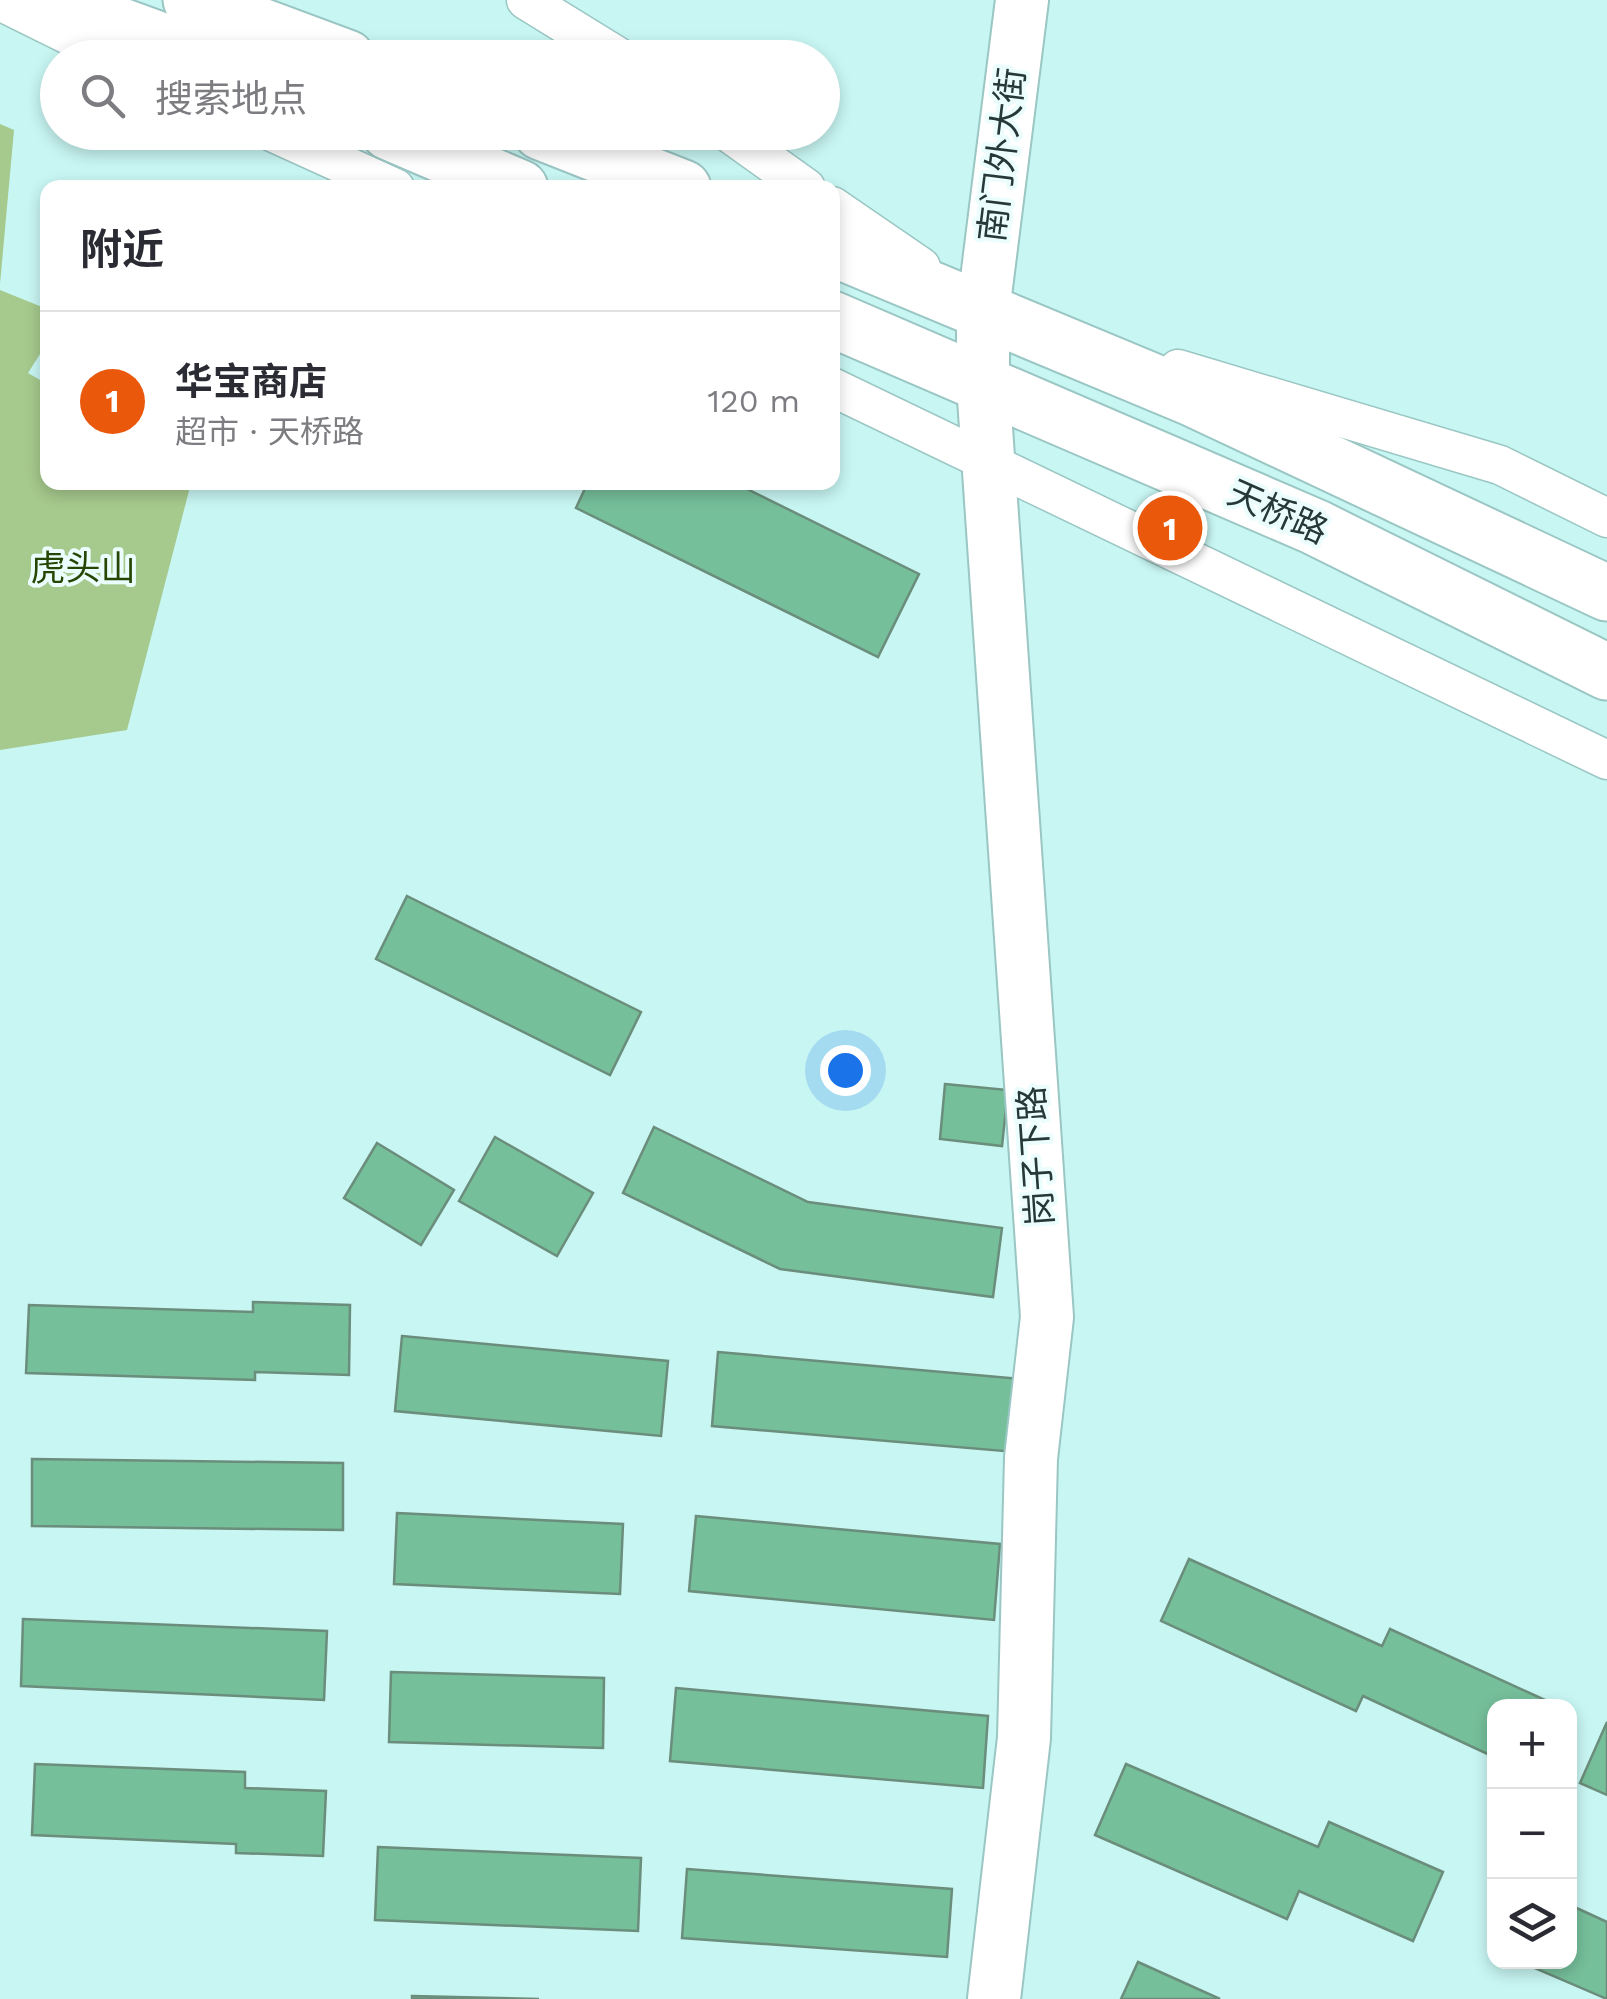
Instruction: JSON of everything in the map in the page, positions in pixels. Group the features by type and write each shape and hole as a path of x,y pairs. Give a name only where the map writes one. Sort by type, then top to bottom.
{"main road":[{"path":"50,0 160,40"},
{"path":"191,0 299,40"},
{"path":"431,150 501,180"},
{"path":"587,150 663,180"},
{"name":"天桥路","path":"840,251 1192,398 1607,594"},
{"name":"天桥路","path":"840,322 1315,527 1607,672"}],"street":[{"path":"526,0 591,40"},
{"name":"南门外大街","path":"983,311 1022,0"},
{"path":"0,1 79,40"},
{"path":"311,150 377,180"},
{"path":"753,150 795,180"},
{"path":"840,212 983,311 1500,466 1607,518"},
{"name":"岗子下路","path":"983,311 983,384 1046,1317 1032,1458 1024,1738 994,1999"},
{"path":"840,391 1607,760"}],"green space":[{"path":"0,124 14,130 0,284"},
{"name":"虎头山","path":"0,290 40,306 40,354 28,373 40,380 40,490 189,490 127,730 0,750"}],"building":[{"path":"584,490 749,490 919,574 878,657 576,508"},
{"path":"407,896 641,1012 610,1075 376,959"},
{"path":"945,1084 1008,1090 1002,1146 940,1139"},
{"path":"654,1127 808,1202 1002,1228 993,1297 780,1269 623,1193"},
{"path":"495,1137 593,1193 557,1256 459,1201"},
{"path":"377,1143 454,1190 421,1245 344,1198"},
{"path":"253,1302 350,1305 349,1375 255,1372 255,1380 26,1373 29,1305 253,1312"},
{"path":"402,1336 668,1361 661,1436 395,1411"},
{"path":"718,1352 1021,1379 1015,1452 712,1426"},
{"path":"32,1459 343,1463 343,1530 32,1526"},
{"path":"397,1513 623,1524 620,1594 394,1584"},
{"path":"696,1516 1000,1544 994,1620 689,1591"},
{"path":"1189,1559 1382,1646 1390,1629 1543,1699 1487,1699 1487,1754 1363,1696 1356,1711 1161,1621"},
{"path":"23,1619 327,1631 324,1700 21,1686"},
{"path":"391,1672 604,1678 603,1748 389,1742"},
{"path":"676,1688 988,1716 983,1788 670,1761"},
{"path":"1607,1722 1607,1795 1580,1783"},
{"path":"35,1764 245,1772 245,1788 326,1791 323,1856 236,1853 236,1844 32,1835"},
{"path":"1126,1764 1318,1847 1329,1822 1443,1872 1413,1941 1299,1891 1287,1919 1095,1835"},
{"path":"378,1847 641,1858 638,1931 375,1920"},
{"path":"687,1869 952,1889 947,1957 682,1938"},
{"path":"1577,1908 1607,1922 1607,1999 1537,1969 1577,1969"},
{"path":"1138,1962 1220,1999 1121,1999"},
{"path":"412,1996 539,1999 412,1999"}],"place":[{"name":"华宝商店","path":"1170,528"}]}
